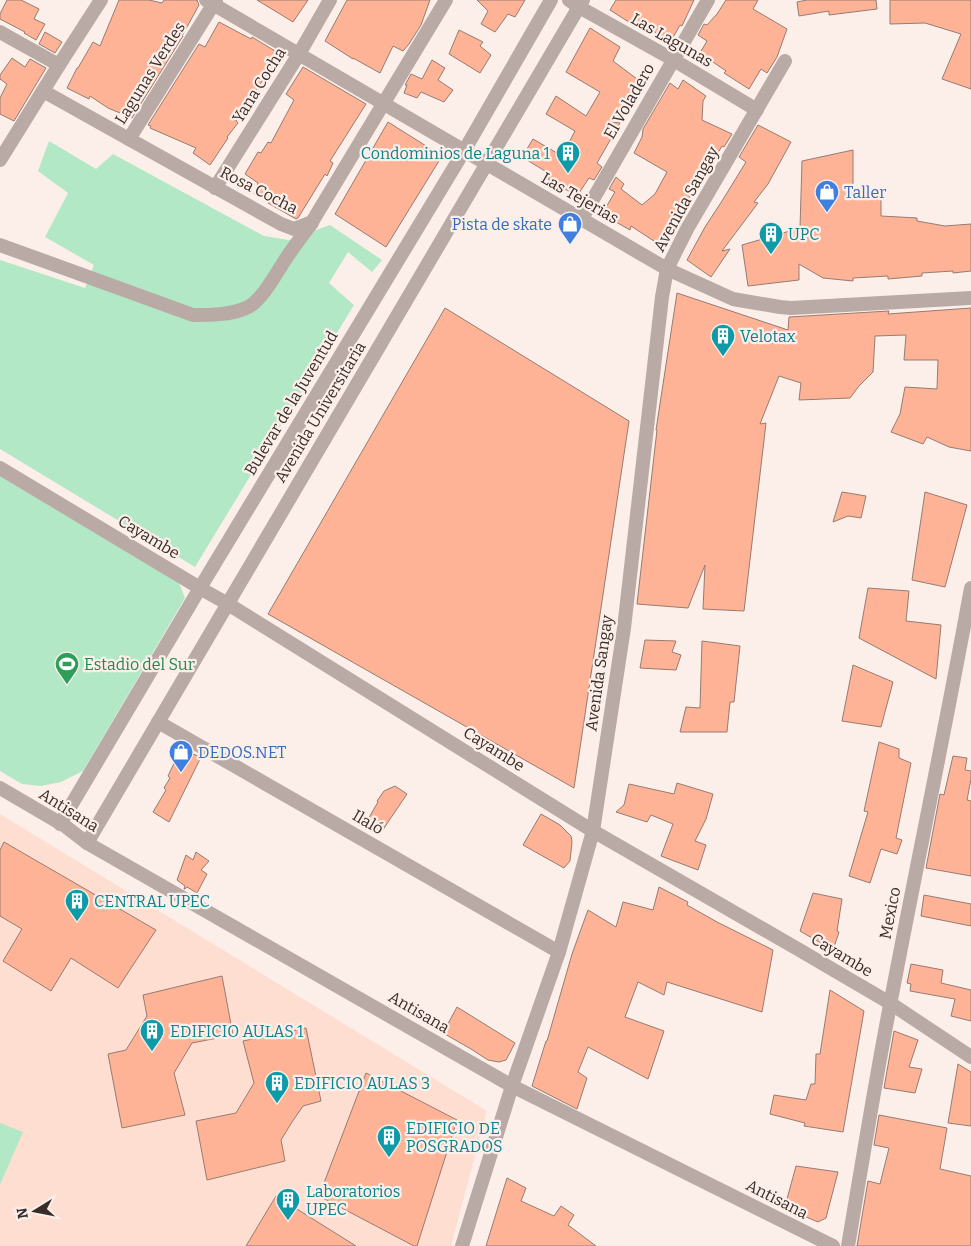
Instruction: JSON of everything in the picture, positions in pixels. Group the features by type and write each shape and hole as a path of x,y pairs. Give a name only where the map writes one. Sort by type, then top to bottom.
{"street":[{"path":"0,160 101,0"},
{"name":"Yana Cocha","path":"215,188 330,0"},
{"name":"Rosa Cocha","path":"43,92 215,188 281,224 294,229 312,222 446,0"},
{"name":"Bulevar de la Juventud","path":"60,824 464,151 551,0"},
{"name":"El Voladero","path":"581,220 708,0"},
{"name":"Las Tejerias","path":"212,2 581,220 667,269 733,299 791,308 971,298"},
{"name":"Lagunas Verdes","path":"129,140 212,2"},
{"name":"Las Lagunas","path":"577,2 757,110"},
{"name":"Avenida Universitaria","path":"87,843 487,164 577,2"},
{"path":"0,32 59,65"},
{"name":"Avenida Sangay","path":"462,1246 512,1086 559,952 593,831 624,628 662,297 667,269 687,229 785,61"},
{"path":"0,245 193,316 213,315 247,308 257,301 312,222"},
{"name":"Cayambe","path":"0,468 228,604 593,831 890,1003 971,1057"},
{"name":"Mexico","path":"848,1246 890,1003 949,709 971,588"},
{"name":"Ilaló","path":"158,722 559,952"},
{"name":"Antisana","path":"0,788 60,824 87,843 512,1086 833,1246"}],"shaded area":[{"path":"0,814 487,1111 451,1246 0,1246"}],"green space":[{"path":"49,141 96,169 113,154 264,236 289,240 330,225 382,260 372,272 348,252 329,283 354,305 195,567 0,449 0,260 85,288 94,265 45,237 68,193 38,171"},
{"name":"Estadio del Sur","path":"0,476 179,583 185,598 83,771 61,782 41,786 22,784 0,771"},
{"path":"0,1123 23,1132 0,1185"}],"building":[{"path":"7,0 21,0 39,9 34,19 45,24 36,40 0,19 0,14"},
{"path":"119,0 149,0 162,3 164,0 197,0 199,5 183,36 132,118 108,108 90,96 89,99 67,88 93,42 100,46"},
{"path":"257,0 308,0 293,22"},
{"path":"347,0 430,0 421,25 409,44 403,51 393,46 380,73 325,41"},
{"path":"477,0 525,0 515,17 508,14 495,32 481,24 488,11"},
{"path":"616,0 694,0 682,26 680,25 671,41 635,21 632,24 610,10"},
{"path":"726,0 758,0 753,9 787,29 777,57 767,73 761,69 749,89 724,73 726,71 700,53 707,41 698,35 704,24 707,25"},
{"path":"807,0 876,0 877,9 829,15 829,11 799,16 797,2"},
{"path":"890,0 971,0 971,89 942,79 961,34 925,23 890,24"},
{"path":"219,22 251,39 252,37 280,54 210,165 193,153 196,148 150,128 151,126 148,125 199,44 205,47"},
{"path":"590,28 620,47 613,61 641,82 612,122 620,123 597,163 602,167 594,180 589,178 577,196 548,179 550,174 522,157 533,139 562,156 575,131 546,114 556,96 586,116 600,92 566,72"},
{"path":"459,30 483,42 480,46 491,55 480,73 449,54"},
{"path":"45,32 62,42 55,53 39,44"},
{"path":"12,58 25,67 30,59 46,68 14,121 0,114 0,98 7,84 0,79 0,75"},
{"path":"432,60 445,68 438,80 453,90 444,102 421,92 417,98 404,93 407,85 405,85 411,74 422,79"},
{"path":"303,67 366,104 330,161 333,163 327,176 325,174 296,219 268,203 270,200 254,194 258,183 245,174 258,152 261,153 268,142 271,143 294,100 286,94"},
{"path":"683,80 706,96 703,101 702,120 732,134 704,173 702,171 682,216 660,245 631,226 630,230 602,214 615,192 609,189 616,177 624,184 621,189 642,205 655,194 667,172 634,153 642,137 643,129 670,83 678,89"},
{"path":"388,122 442,156 386,247 335,214"},
{"path":"758,125 791,142 768,184 754,202 758,203 722,251 730,249 711,277 687,260 705,227 746,162 739,157"},
{"path":"853,150 853,194 881,199 881,216 917,218 917,221 945,226 971,224 971,271 922,273 922,276 888,279 888,276 853,278 853,281 823,278 799,264 799,280 748,286 742,245 800,228 802,161"},
{"path":"677,293 788,330 789,317 889,311 888,314 971,308 971,451 949,447 927,437 923,444 891,432 900,414 905,387 937,389 938,360 904,360 906,335 875,336 873,372 850,398 799,400 801,383 779,376 760,424 766,423 744,611 703,609 705,565 688,608 637,604 656,430"},
{"path":"445,308 629,421 574,788 268,614"},
{"path":"842,492 866,496 861,518 848,516 833,522"},
{"path":"925,492 967,505 945,587 912,580"},
{"path":"868,588 909,591 906,621 941,625 936,679 859,638"},
{"path":"645,640 676,641 672,652 681,655 676,670 640,668"},
{"path":"702,641 740,646 734,702 730,702 727,732 680,732 686,707 700,708"},
{"path":"853,665 893,682 881,727 842,721"},
{"path":"879,742 899,749 899,758 911,763 896,838 902,840 897,854 881,849 870,883 849,876 868,812 864,811"},
{"path":"190,753 201,757 169,822 153,812 166,790 164,788 170,778 168,776 178,755"},
{"path":"953,756 967,758 965,770 971,771 967,800 971,801 971,876 926,868 940,794 944,795"},
{"path":"677,783 713,794 706,819 695,841 706,845 698,870 661,856 673,824 651,815 647,822 616,812 624,805 629,784 674,794"},
{"path":"395,786 407,794 380,834 369,827 371,823 367,821 384,791"},
{"path":"541,814 560,825 571,836 570,861 564,868 523,845"},
{"name":"CENTRAL UPEC","path":"4,842 156,930 118,988 71,958 51,991 3,961 22,929 0,916 0,850"},
{"path":"196,852 209,861 201,870 207,874 197,893 187,887 184,889 185,886 177,880 186,855 193,860"},
{"path":"659,887 688,902 687,905 717,922 773,950 762,1012 667,982 664,995 638,982 625,1017 664,1031 648,1079 588,1047 578,1072 587,1078 577,1109 532,1086 572,954 588,910 616,927 623,902 653,910"},
{"path":"813,893 842,899 837,931 839,932 833,950 800,931"},
{"path":"924,895 971,904 971,926 921,916"},
{"path":"911,964 943,970 941,983 971,990 971,1021 951,1016 955,999 910,991 911,984 907,983"},
{"name":"EDIFICIO AULAS 1","path":"222,976 233,1035 192,1043 174,1073 185,1115 122,1128 108,1054 126,1050 147,1016 143,995"},
{"path":"830,990 864,1011 843,1132 804,1126 805,1123 770,1114 774,1095 806,1100 811,1084 815,1084 816,1054 820,1054"},
{"path":"457,1007 515,1043 506,1060 499,1062 488,1060 443,1033"},
{"name":"EDIFICIO AULAS 3","path":"306,1028 321,1101 303,1106 281,1140 285,1161 207,1180 196,1121 236,1113 254,1083 243,1041"},
{"path":"894,1031 918,1040 909,1067 922,1069 915,1093 884,1088"},
{"path":"958,1064 971,1072 971,1126 948,1123"},
{"name":"EDIFICIO DE POSGRADOS","path":"366,1073 457,1120 417,1246 319,1196"},
{"path":"879,1115 947,1128 940,1169 971,1176 971,1246 857,1246 868,1181 880,1184 889,1148 874,1145"},
{"path":"796,1166 838,1172 826,1218 818,1222 784,1210"},
{"path":"507,1178 526,1188 521,1201 554,1216 561,1206 574,1215 568,1225 596,1246 486,1246"},
{"name":"Laboratorios UPEC","path":"276,1196 356,1246 246,1246"}],"place":[{"name":"Condominios de Laguna 1","path":"568,174"},
{"name":"Taller","path":"827,213"},
{"name":"Pista de skate","path":"570,245"},
{"name":"UPC","path":"771,255"},
{"name":"Velotax","path":"723,357"},
{"name":"Estadio del Sur","path":"67,685"},
{"name":"DEDOS.NET","path":"181,773"},
{"name":"CENTRAL UPEC","path":"77,922"},
{"name":"EDIFICIO AULAS 1","path":"152,1052"},
{"name":"EDIFICIO AULAS 3","path":"277,1104"},
{"name":"EDIFICIO DE POSGRADOS","path":"389,1158"},
{"name":"Laboratorios UPEC","path":"288,1221"}]}
